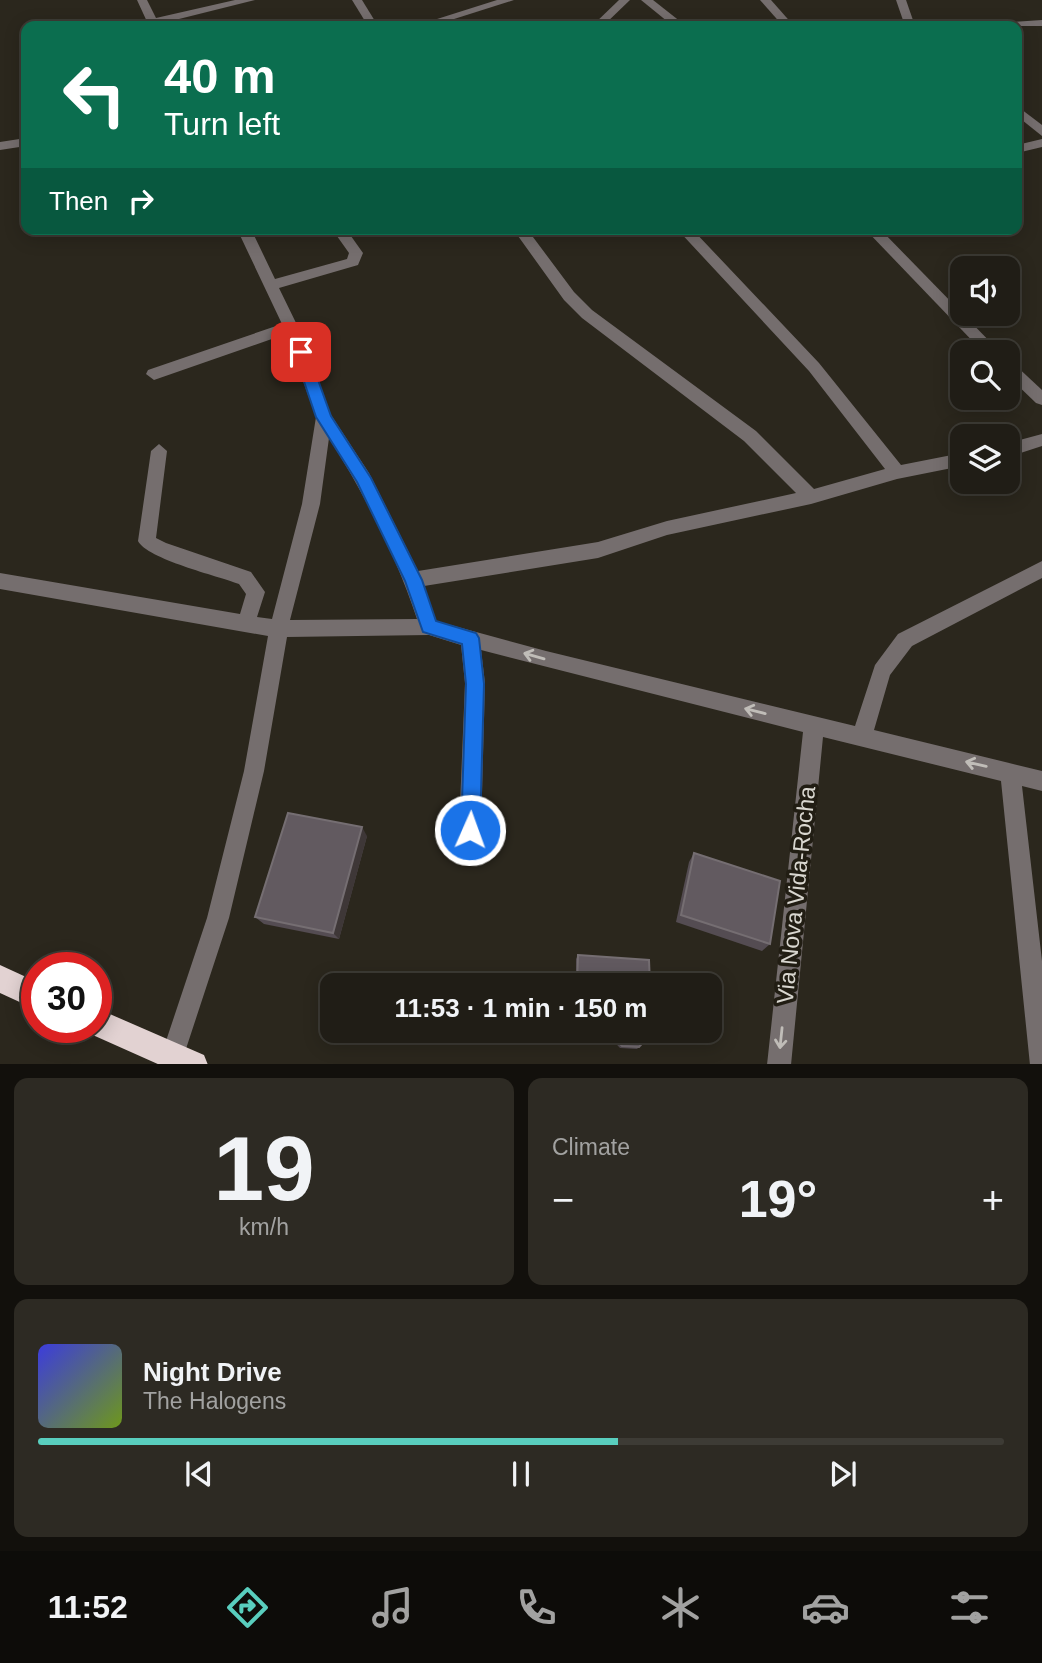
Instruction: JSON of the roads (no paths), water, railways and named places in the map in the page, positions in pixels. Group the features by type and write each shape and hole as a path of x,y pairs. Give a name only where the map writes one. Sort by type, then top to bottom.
{"highway":[{"path":"0,979 21,989"},
{"path":"112,1029 184,1060"}],"street":[{"path":"142,0 152,21"},
{"path":"165,21 250,0"},
{"path":"357,0 370,21"},
{"path":"438,21 509,0"},
{"path":"602,21 625,0"},
{"path":"646,0 673,21"},
{"path":"765,0 784,21"},
{"path":"901,0 908,21"},
{"path":"1022,24 1042,23"},
{"path":"1022,114 1042,132"},
{"path":"0,146 21,143"},
{"path":"1022,148 1042,143"},
{"path":"247,235 291,327 324,417 363,478 414,580 429,627"},
{"path":"271,285 353,262 356,253 343,235"},
{"path":"524,235 569,296 587,314 750,436 811,497"},
{"path":"690,235 814,367 897,472"},
{"path":"879,235 980,340"},
{"path":"154,374 291,327"},
{"path":"1020,378 1040,395"},
{"path":"184,1060 254,771 278,629 311,503 324,417"},
{"path":"1020,446 1042,440"},
{"path":"159,451 147,541 160,549 245,578 256,592 246,623"},
{"path":"414,580 598,550 667,528 811,497 897,472 950,461"},
{"path":"862,737 883,671 905,640 1042,569"},
{"path":"0,581 278,629 429,627 814,726 1042,781"},
{"path":"470,638 475,684 470,830"},
{"name":"Via Nova Vida-Rocha","path":"779,1064 814,726"},
{"path":"1010,772 1042,1064"}]}
